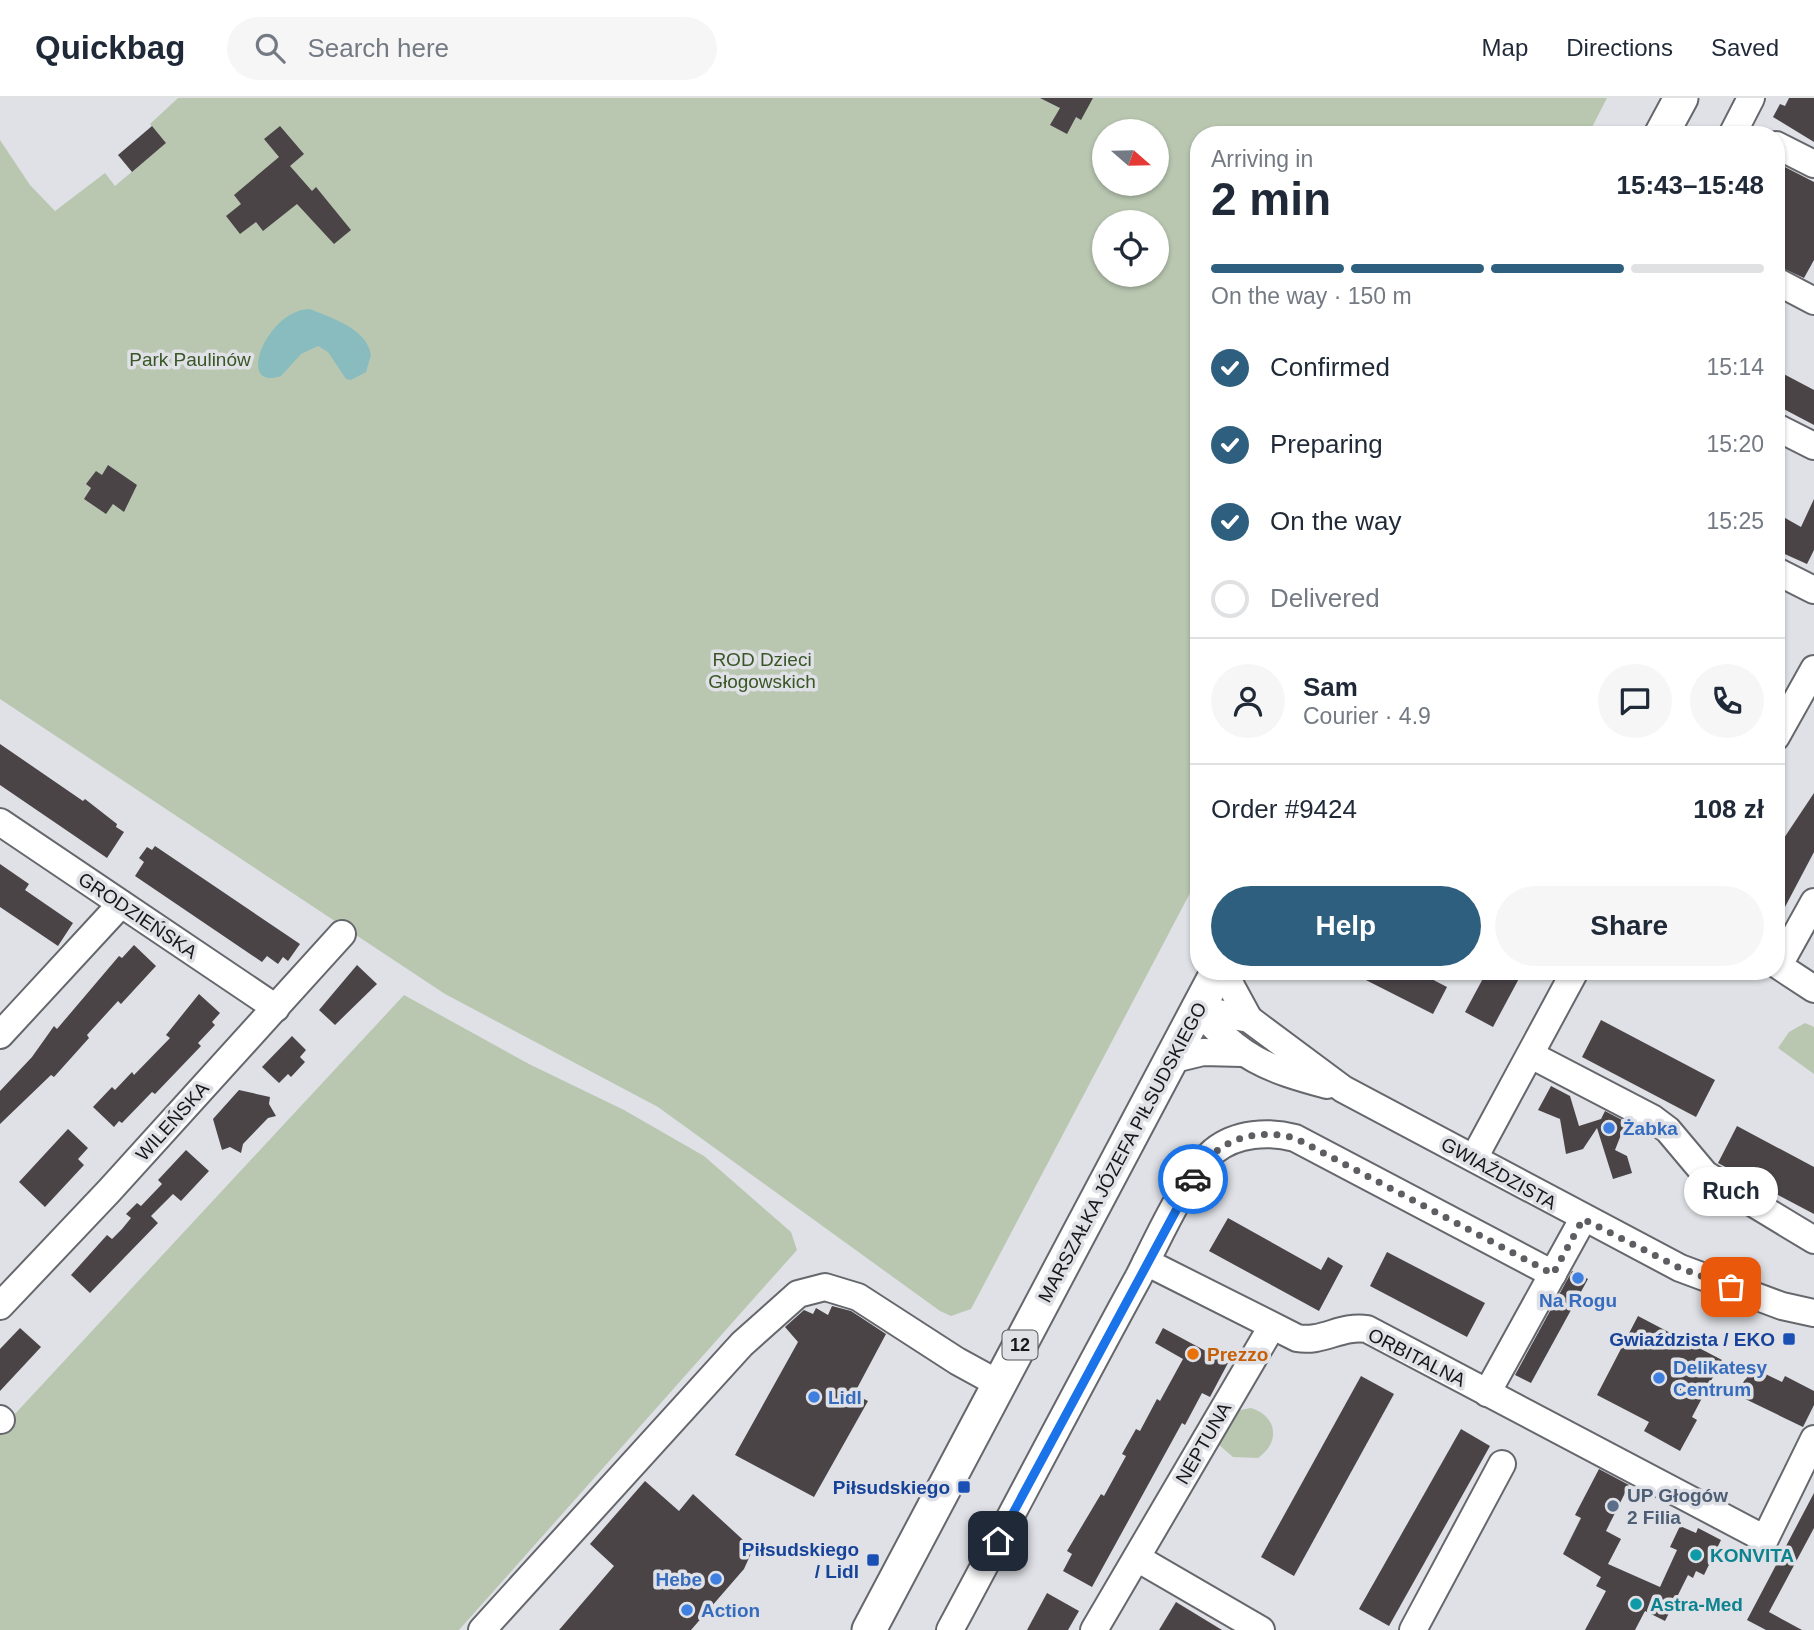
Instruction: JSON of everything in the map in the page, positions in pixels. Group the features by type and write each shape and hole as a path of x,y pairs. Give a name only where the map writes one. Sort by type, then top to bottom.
{"main road":[{"path":"1666,126 1681,98"},
{"name":"MARSZAŁKA JÓZEFA PIŁSUDSKIEGO","path":"869,1630 1213,980"}],"street":[{"path":"1743,126 1751,98"},
{"path":"1785,150 1814,164"},
{"path":"1785,286 1814,302"},
{"path":"1785,432 1814,446"},
{"path":"1785,575 1814,590"},
{"path":"1785,719 1814,669"},
{"name":"GRODZIEŃSKA","path":"0,822 276,1008"},
{"path":"1785,951 1814,902"},
{"path":"0,1035 121,904"},
{"name":"WILEŃSKA","path":"0,1306 342,934"},
{"path":"1785,969 1814,989"},
{"path":"1230,980 1249,1019"},
{"path":"1474,1158 1570,980"},
{"name":"GWIAŹDZISTA","path":"1198,1009 1249,1019 1343,1089 1583,1219 1680,1268 1782,1306 1814,1313"},
{"name":"GWIAŹDZISTA","path":"1198,1009 1224,1040 1242,1053 1285,1073 1343,1089"},
{"path":"1170,1060 1203,1052 1242,1053"},
{"path":"1531,1055 1652,1118 1668,1130 1704,1174 1814,1240"},
{"path":"950,1630 1146,1262 1200,1165 1216,1149 1240,1138 1278,1133 1295,1138 1553,1274"},
{"name":"ORBITALNA","path":"1146,1262 1271,1328 1309,1341 1355,1327 1367,1329 1487,1393 1583,1219"},
{"path":"482,1630 742,1344 798,1294 825,1287 858,1297 957,1361 999,1384"},
{"name":"NEPTUNA","path":"1094,1630 1271,1328"},
{"path":"1487,1393 1765,1539 1814,1439"},
{"path":"1413,1630 1502,1465"},
{"path":"1136,1558 1233,1623 1261,1630"}],"green space":[{"name":"ROD Dzieci Głogowskich","path":"178,98 1607,98 1593,126 1190,126 1190,893 971,1309 951,1316 940,1311 658,1107 445,994 0,699 0,140 30,185 55,211 105,173 115,186 166,143 150,124"},
{"path":"404,995 529,1064 624,1110 704,1156 791,1232 797,1250 459,1630 0,1630 0,1430"},
{"path":"1805,1023 1814,1027 1814,1074 1778,1048 1789,1032"},
{"path":"1251,1408 1260,1412 1271,1423 1273,1437 1265,1452 1258,1458 1233,1457 1218,1444 1230,1412"}],"water":[{"path":"310,309 347,325 363,338 371,355 366,372 351,380 346,379 328,352 318,346 301,354 281,376 267,378 260,372 258,362 270,334 294,313"}],"building":[{"path":"1040,98 1093,98 1081,120 1076,117 1067,134 1050,125 1060,108"},
{"path":"1789,98 1814,98 1814,142 1773,117 1780,104 1785,106"},
{"path":"152,126 166,143 132,172 118,155"},
{"path":"280,126 304,154 290,166 312,191 316,187 351,230 334,244 297,204 263,231 256,222 240,234 226,216 241,204 234,195 279,157 264,139"},
{"path":"1785,167 1814,182 1814,260 1804,278 1785,269"},
{"path":"1785,375 1814,390 1814,425 1785,410"},
{"path":"108,465 137,485 124,512 113,504 106,514 84,499 91,488 86,484 96,471 102,475"},
{"path":"1814,499 1814,550 1807,564 1785,554 1785,518 1801,527"},
{"path":"0,744 83,801 85,799 117,824 116,827 124,832 107,858 0,785"},
{"path":"1814,793 1814,852 1785,907 1785,836"},
{"path":"155,846 300,944 288,961 283,957 278,964 267,956 262,962 135,876 144,862 139,858 147,847 152,850"},
{"path":"0,864 29,884 25,890 73,923 58,946 0,907"},
{"path":"134,945 156,966 121,1004 118,1001 54,1077 51,1075 0,1124 0,1091 32,1057 54,1026 57,1029 119,956 122,958"},
{"path":"357,965 377,984 335,1025 319,1010"},
{"path":"1366,980 1433,980 1447,987 1433,1014"},
{"path":"1482,980 1518,980 1493,1027 1465,1012"},
{"path":"199,994 220,1013 212,1022 215,1025 198,1043 201,1046 155,1094 152,1092 122,1123 119,1121 114,1127 93,1107 112,1087 115,1090 132,1072 134,1075 170,1038 166,1035"},
{"path":"1601,1020 1715,1080 1696,1117 1582,1057"},
{"path":"292,1036 306,1050 300,1057 305,1062 291,1077 288,1074 279,1083 262,1067"},
{"path":"1551,1086 1570,1096 1579,1126 1601,1119 1605,1111 1626,1122 1615,1150 1627,1156 1632,1173 1613,1179 1597,1128 1583,1149 1566,1154 1560,1119 1538,1110"},
{"path":"239,1090 270,1097 269,1104 276,1116 268,1118 243,1144 241,1153 230,1147 222,1150 213,1119"},
{"path":"1737,1126 1814,1167 1814,1214 1718,1163"},
{"path":"68,1129 88,1148 78,1159 84,1165 45,1207 19,1182"},
{"path":"186,1150 209,1171 181,1201 173,1194 151,1216 158,1223 90,1293 71,1275 107,1235 112,1239 122,1229 131,1218 126,1214 137,1203 141,1206 162,1184 158,1180"},
{"path":"1228,1218 1321,1270 1328,1257 1343,1266 1319,1311 1209,1251"},
{"path":"1387,1252 1485,1303 1467,1337 1370,1286"},
{"path":"1572,1271 1588,1279 1531,1383 1515,1375"},
{"name":"Lidl","path":"832,1306 851,1311 886,1334 854,1394 868,1401 814,1497 735,1455 798,1342 785,1327 804,1310 813,1314 816,1308 828,1315"},
{"name":"Delikatesy Centrum","path":"1638,1316 1722,1360 1692,1417 1697,1420 1680,1451 1644,1431 1649,1422 1597,1395"},
{"path":"20,1328 41,1347 0,1391 0,1349"},
{"path":"1163,1328 1228,1363 1210,1397 1202,1393 1185,1425 1182,1423 1092,1587 1063,1571 1072,1554 1067,1551 1101,1494 1104,1496 1126,1456 1122,1454 1136,1429 1140,1431 1183,1359 1155,1343"},
{"path":"1755,1369 1782,1382 1785,1376 1814,1391 1814,1405 1803,1427 1737,1395 1744,1381"},
{"path":"1361,1376 1394,1394 1294,1576 1261,1557"},
{"path":"1461,1429 1490,1446 1389,1626 1359,1609"},
{"path":"1599,1469 1629,1485 1606,1531 1621,1539 1608,1564 1660,1587 1677,1550 1670,1547 1680,1526 1696,1533 1698,1528 1721,1540 1704,1575 1696,1571 1693,1578 1688,1575 1665,1621 1645,1611 1635,1630 1585,1630 1606,1591 1596,1586 1601,1577 1563,1554 1581,1518 1575,1515"},
{"path":"645,1481 679,1511 693,1494 753,1549 744,1569 691,1630 559,1630 614,1566 590,1544"},
{"path":"1814,1493 1814,1528 1769,1612 1802,1630 1766,1630 1747,1620"},
{"path":"1047,1593 1079,1611 1068,1630 1027,1630"},
{"path":"1176,1602 1222,1630 1159,1630"}],"way so far":[{"path":"1193,1179 1200,1165 1216,1149 1240,1138 1278,1133 1295,1138 1553,1274 1583,1219 1680,1268 1731,1287"}],"place":[{"name":"Żabka","path":"1609,1128"},
{"name":"Na Rogu","path":"1578,1278"},
{"name":"Ruch","path":"1731,1287"},
{"name":"Gwiaździsta / EKO","path":"1789,1339"},
{"name":"Prezzo","path":"1193,1354"},
{"name":"Delikatesy Centrum","path":"1659,1378"},
{"name":"Lidl","path":"814,1397"},
{"name":"Piłsudskiego","path":"964,1487"},
{"name":"UP Głogów 2 Filia","path":"1613,1506"},
{"name":"KONVITA","path":"1696,1555"},
{"name":"Piłsudskiego / Lidl","path":"873,1560"},
{"name":"Hebe","path":"716,1579"},
{"name":"Astra-Med","path":"1636,1604"},
{"name":"Action","path":"687,1610"}],"route":[{"path":"998,1541 1193,1179"}],"park label":[{"name":"Park Paulinów","path":"190,359"}]}
